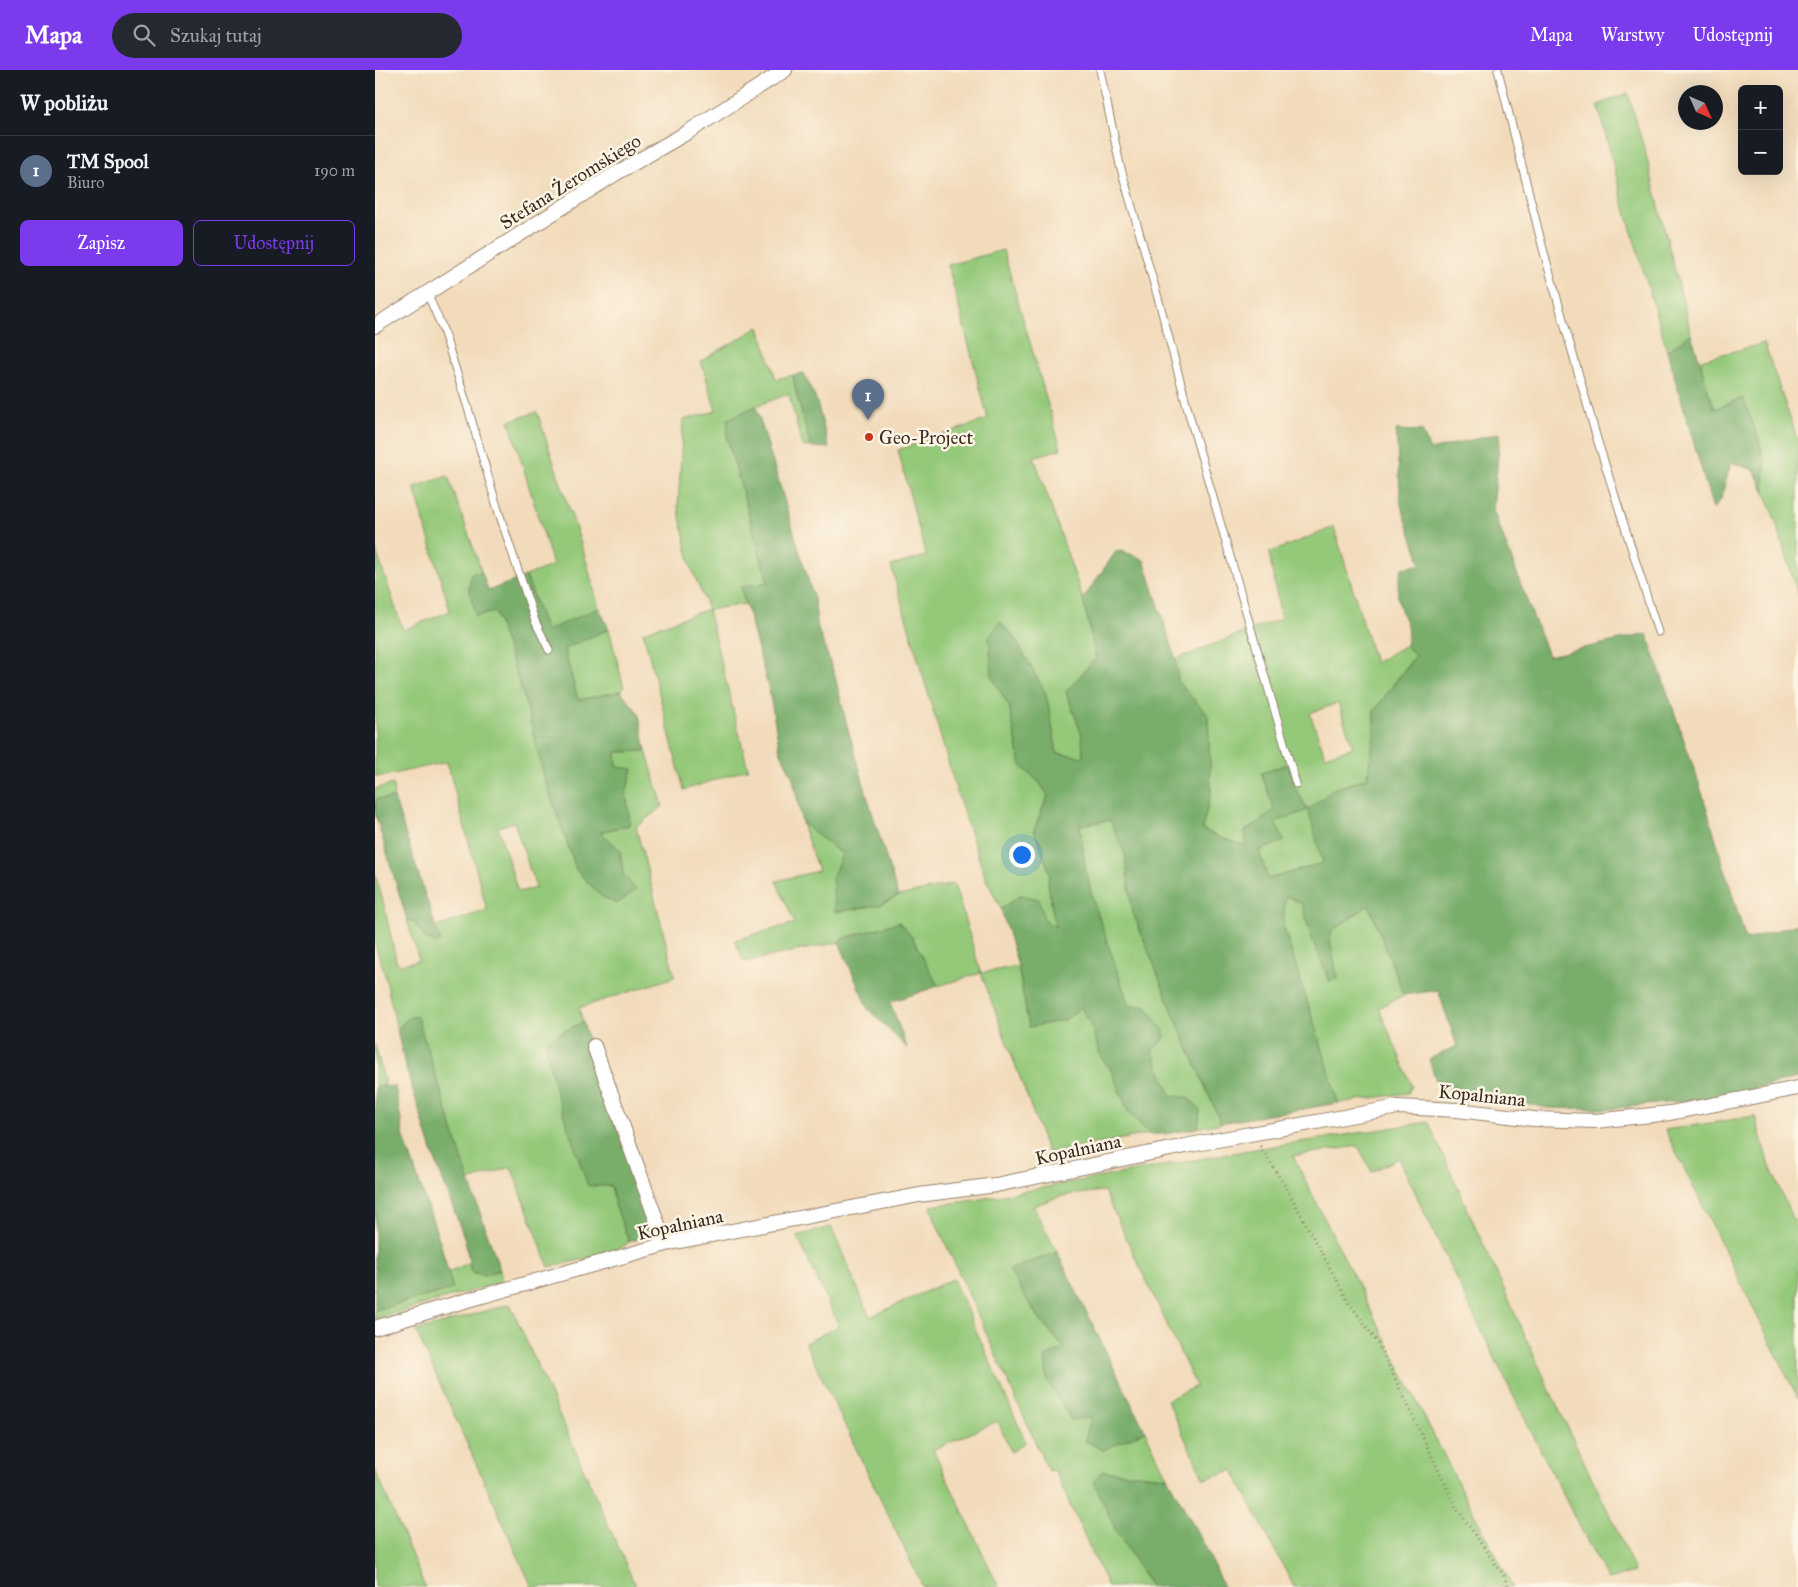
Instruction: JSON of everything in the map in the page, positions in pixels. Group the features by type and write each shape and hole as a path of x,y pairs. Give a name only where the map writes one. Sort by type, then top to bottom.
{"street":[{"name":"Stefana Żeromskiego","path":"375,326 620,171 688,132 785,70"},
{"path":"594,1046 665,1244"},
{"name":"Kopalniana","path":"375,1328 665,1244 919,1195 996,1185 1398,1107 1457,1110 1534,1119 1596,1121 1670,1113 1798,1088"}],"lane":[{"path":"1100,70 1120,165 1192,425 1296,784"},
{"path":"1497,70 1543,249 1597,439 1658,632"},
{"path":"427,293 442,327 498,510 535,621 549,650"}],"path":[{"path":"1253,1134 1287,1190 1349,1303 1378,1343 1457,1509 1504,1576 1508,1587"}],"green space":[{"path":"1628,93 1646,155 1691,334 1667,351 1623,202 1598,105"},
{"path":"1003,250 1061,449 1034,457 1083,599 1096,658 1066,692 1082,735 1083,757 1057,753 1046,694 1014,637 1000,622 992,677 1009,706 1021,766 1039,782 1048,795 1034,830 1050,873 1048,882 1055,927 1044,920 1021,895 1001,909 985,877 957,793 891,566 926,556 898,450 988,419 948,265"},
{"path":"759,327 776,379 793,375 811,447 802,446 789,394 728,419 727,437 768,583 741,587 745,604 708,610 748,769 684,790 643,632 708,609 691,567 678,507 683,420 716,411 701,361"},
{"path":"1691,334 1714,409 1743,398 1758,437 1765,463 1764,491 1754,470 1731,462 1721,499 1713,509 1667,351"},
{"path":"1764,343 1798,441 1798,595 1772,510 1764,491 1765,463 1758,437 1743,398 1715,409 1704,379 1701,360"},
{"path":"804,373 817,402 829,448 811,447 793,375"},
{"path":"756,406 814,599 818,629 835,676 868,799 898,896 880,905 835,912 832,879 842,854 802,823 793,778 780,751 769,690 741,587 768,582 727,437 728,419"},
{"path":"537,412 584,553 599,608 546,631 526,576 553,565 509,421"},
{"path":"1396,430 1422,431 1430,450 1500,433 1493,510 1548,656 1647,634 1700,786 1746,940 1798,924 1798,1078 1718,1097 1610,1109 1547,1108 1437,1084 1429,1059 1457,1046 1438,990 1404,995 1369,905 1332,931 1330,941 1338,979 1329,981 1312,938 1302,904 1286,895 1283,925 1338,1103 1221,1123 1176,1020 1132,910 1125,854 1110,820 1080,825 1085,867 1093,900 1129,1006 1146,1006 1163,1029 1165,1038 1152,1051 1171,1095 1189,1098 1200,1110 1198,1128 1165,1134 1149,1134 1128,1111 1110,1068 1101,1058 1092,1028 1081,1007 1065,1020 1029,1027 1018,966 1001,909 1021,895 1039,899 1044,920 1055,927 1048,882 1050,873 1034,830 1048,795 1039,782 1021,766 1009,706 992,677 989,637 1000,622 1014,637 1046,694 1057,753 1083,757 1082,735 1066,692 1096,658 1083,599 1117,550 1144,560 1176,659 1178,682 1208,715 1211,792 1202,829 1218,837 1246,846 1245,831 1266,817 1274,809 1261,773 1288,764 1295,788 1308,810 1333,789 1367,778 1374,737 1374,711 1415,656 1406,645 1408,632 1398,599 1398,590 1402,568 1421,564 1401,505","holes":["1308,810 1323,863 1268,879 1259,851 1284,841 1275,822"]},
{"path":"448,476 482,573 471,574 469,588 476,616 495,612 525,700 545,780 577,871 602,897 623,874 620,850 600,832 630,825 626,792 633,769 617,767 616,752 646,751 663,806 636,827 675,977 579,1008 583,1022 556,1035 588,1185 611,1186 615,1205 629,1242 614,1251 549,1267 511,1167 469,1181 417,1017 408,1018 397,1030 384,971 375,945 375,874 396,960 399,965 419,960 407,920 413,921 425,938 440,941 436,927 487,910 447,762 384,776 375,776 375,548 403,630 450,611 414,487","holes":["514,822 536,888 518,892 498,827"]},
{"path":"1334,527 1375,663 1406,645 1415,655 1374,711 1374,737 1367,778 1333,789 1323,864 1268,879 1259,851 1274,822 1308,810 1295,788 1288,764 1274,809 1266,817 1245,831 1247,847 1202,829 1211,792 1208,715 1178,682 1176,659 1281,619 1269,553","holes":["1338,703 1353,747 1325,756 1310,713"]},
{"path":"471,573 482,573 488,591 526,576 546,631 599,608 609,629 564,649 578,700 621,691 639,714 646,751 616,752 617,767 633,769 626,792 630,825 600,832 620,850 623,874 636,890 617,904 602,897 577,871 545,780 525,700 495,612 476,616 469,588"},
{"path":"609,629 624,688 621,691 578,700 564,648"},
{"path":"393,784 394,798 377,799 375,813 375,789"},
{"path":"394,798 440,941 435,943 425,938 413,921 407,920 375,813 376,799"},
{"path":"1111,820 1125,854 1132,910 1176,1020 1221,1123 1198,1128 1200,1110 1189,1098 1171,1095 1152,1051 1165,1038 1129,1006 1093,900 1085,867 1080,825"},
{"path":"802,823 842,854 832,879 880,905 898,896 954,884 981,973 938,986 912,937 899,922 845,938 839,942 744,962 735,940 795,923 776,881 818,871"},
{"path":"1285,895 1302,904 1312,938 1330,981 1338,979 1330,941 1332,931 1369,905 1404,995 1379,1008 1412,1086 1408,1093 1338,1103 1283,925"},
{"path":"899,922 912,937 938,986 890,1002 907,1048 868,1009 839,942 845,938"},
{"path":"1018,966 1029,1027 1065,1020 1081,1006 1092,1028 1101,1058 1110,1068 1128,1111 1149,1134 1048,1153 981,973"},
{"path":"417,1016 469,1181 500,1270 483,1275 471,1272 465,1240 432,1151 405,1065 397,1030 408,1018"},
{"path":"583,1022 601,1084 654,1235 629,1242 615,1205 611,1186 588,1186 556,1093 545,1043 556,1035"},
{"path":"375,1044 386,1087 375,1087"},
{"path":"395,1086 404,1138 440,1242 453,1289 375,1310 375,1087"},
{"path":"1755,1116 1767,1159 1793,1220 1798,1218 1798,1398 1665,1130"},
{"path":"1428,1122 1635,1572 1607,1579 1500,1370 1399,1158 1372,1172 1358,1146 1293,1156 1465,1497 1513,1587 1294,1587 1233,1470 1204,1479 1167,1400 1196,1386 1104,1191 1061,1196 1033,1206 1057,1252 1010,1270 1037,1316 1065,1349 1103,1450 1145,1431 1167,1477 1103,1471 1114,1527 1151,1587 1108,1587 1054,1470 1049,1471 1042,1457 935,1220 931,1206 975,1200 1255,1149"},
{"path":"831,1227 870,1317 953,1279 1026,1442 1011,1452 998,1421 933,1450 999,1587 923,1587 805,1343 839,1326 797,1236"},
{"path":"1057,1252 1145,1431 1103,1450 1085,1441 1091,1417 1071,1420 1047,1380 1045,1357 1065,1348 1037,1316 1009,1270"},
{"path":"469,1263 471,1272 483,1275 500,1270 502,1280 498,1283 375,1319 375,1310 452,1289 448,1272"},
{"path":"510,1304 636,1587 532,1587 416,1331"},
{"path":"375,1469 425,1587 375,1587"},
{"path":"1102,1471 1167,1477 1206,1548 1223,1587 1151,1587 1114,1527 1094,1482"}],"place":[{"name":"TM Spool","path":"868,420"},
{"name":"Geo-Project","path":"869,437"}]}
